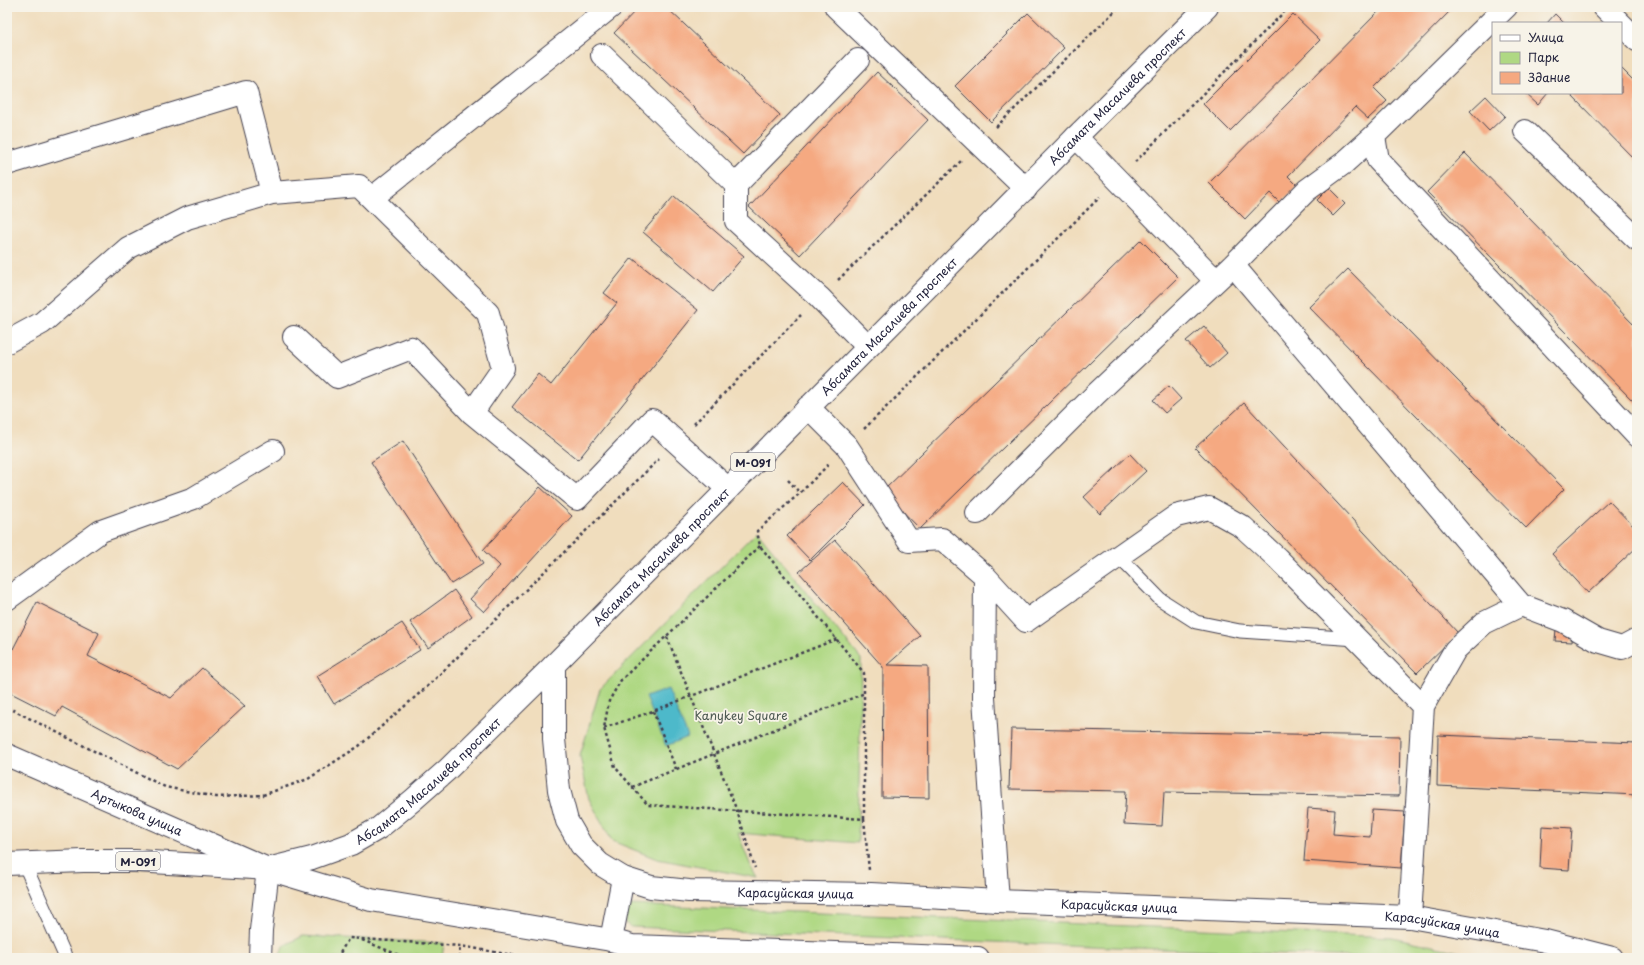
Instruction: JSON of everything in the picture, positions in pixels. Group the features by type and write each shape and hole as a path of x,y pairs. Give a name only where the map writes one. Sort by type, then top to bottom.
{"street":[{"path":"372,198 611,7"},
{"path":"836,7 1026,189"},
{"name":"Абсамата Масалиева проспект","path":"268,869 312,858 351,844 379,828 447,770 554,665 808,407 1207,7"},
{"path":"977,513 1096,394 1216,282 1307,190 1344,163 1374,136 1506,7"},
{"path":"1604,7 1620,22"},
{"path":"1622,24 1637,40"},
{"path":"602,55 736,185"},
{"path":"858,60 736,185 736,221 819,297 868,348"},
{"path":"7,164 246,92 272,194"},
{"path":"1525,131 1637,239"},
{"path":"1374,136 1378,160 1637,436"},
{"path":"1076,137 1216,282"},
{"path":"7,342 42,324 128,248 187,218 272,194 360,186 488,313 503,368 472,413"},
{"path":"1233,265 1522,605 1563,621 1598,640 1622,648 1637,640"},
{"path":"294,337 337,377 411,348 472,413 577,499 652,420 728,489"},
{"path":"808,407 847,446 908,541 942,539 985,576 1026,621 1176,516 1209,508 1243,527 1277,558 1422,706"},
{"path":"7,599 101,531 194,498 273,451"},
{"path":"985,576 984,698 998,902"},
{"path":"1410,917 1422,706 1455,650 1484,623 1522,605"},
{"name":"Карасуйская улица","path":"554,665 555,754 559,790 567,821 581,845 600,864 623,878 651,887 689,890 871,894 998,902 1410,917 1545,941 1612,958"},
{"name":"Артыкова улица","path":"7,755 268,869"},
{"name":"М-091","path":"15,864 83,861 135,861 268,869"},
{"path":"260,958 261,930 268,869 371,900 611,940 631,952 875,953 910,957 978,958"},
{"path":"611,940 623,878"}],"lane":[{"path":"1118,556 1160,599 1196,622 1240,631 1357,639"},
{"path":"15,864 66,958"}],"path":[{"path":"1101,25 1119,7"},
{"path":"871,894 864,819 864,673 760,546 757,530 800,493 1117,180 1289,7"},
{"path":"7,707 166,788 216,797 263,796 308,779 359,746 429,685 676,442 819,297"},
{"path":"788,480 800,493"},
{"path":"760,546 621,680 609,701 604,728 615,767 648,805 864,819"},
{"path":"667,636 737,811 756,871"},
{"path":"604,728 653,711 837,639"},
{"path":"632,787 864,693"},
{"path":"653,711 676,769"},
{"path":"337,958 349,938 460,946 530,958"},
{"path":"358,939 406,958"},
{"path":"459,958 460,946"}],"green space":[{"name":"Kanykey Square","path":"757,531 861,659 858,843 738,833 750,864 758,878 657,859 612,841 589,799 580,756 600,689"},
{"path":"630,905 1392,937 1486,958 1379,958 631,927 625,923 626,909"},
{"path":"303,936 444,943 442,958 279,958 283,946"}],"water":[{"path":"668,689 688,737 666,746 646,697"}],"building":[{"path":"639,7 666,7 780,115 743,154 614,33"},
{"path":"1383,7 1454,7 1374,88 1387,101 1368,119 1355,107 1288,176 1298,186 1280,203 1270,193 1245,219 1209,183"},
{"path":"1028,13 1064,48 991,122 955,86"},
{"path":"1293,14 1320,40 1230,131 1203,104"},
{"path":"1555,14 1563,22 1548,22"},
{"path":"1622,69 1637,84 1637,162 1570,94 1622,94"},
{"path":"877,72 928,120 800,255 749,207"},
{"path":"1526,94 1547,94 1538,105"},
{"path":"1486,96 1505,116 1489,131 1470,111"},
{"path":"1465,153 1637,328 1637,405 1427,192"},
{"path":"1329,188 1345,204 1333,216 1317,200"},
{"path":"674,196 744,256 713,292 643,232"},
{"path":"1141,240 1178,277 920,529 883,491"},
{"path":"632,258 698,310 578,460 512,407 538,374 551,385 617,303 604,293"},
{"path":"1348,269 1564,489 1526,528 1309,307"},
{"path":"1204,326 1227,353 1210,368 1186,341"},
{"path":"1169,386 1181,399 1165,413 1153,400"},
{"path":"1244,403 1458,633 1417,673 1195,448"},
{"path":"403,441 483,564 451,584 371,462"},
{"path":"1130,454 1146,471 1100,514 1084,497"},
{"path":"843,482 865,505 810,560 787,536"},
{"path":"540,487 572,516 484,612 470,599 500,566 483,550"},
{"path":"1609,501 1637,530 1637,547 1588,593 1552,554"},
{"path":"835,540 920,636 887,665 928,666 929,798 882,797 883,667 799,572"},
{"path":"454,590 472,616 428,648 410,622"},
{"path":"37,602 99,633 88,656 171,698 202,668 245,706 177,769 62,707 56,716 7,691 7,646 13,649"},
{"path":"402,623 420,650 334,704 317,676"},
{"path":"1556,629 1573,630 1572,642 1555,641"},
{"path":"1011,729 1400,736 1399,796 1164,792 1162,826 1124,824 1126,791 1009,789"},
{"path":"1438,735 1637,743 1637,795 1437,786"},
{"path":"1308,808 1335,810 1333,834 1370,837 1372,810 1405,812 1401,868 1304,861"},
{"path":"1542,826 1572,828 1569,870 1540,868"}]}
